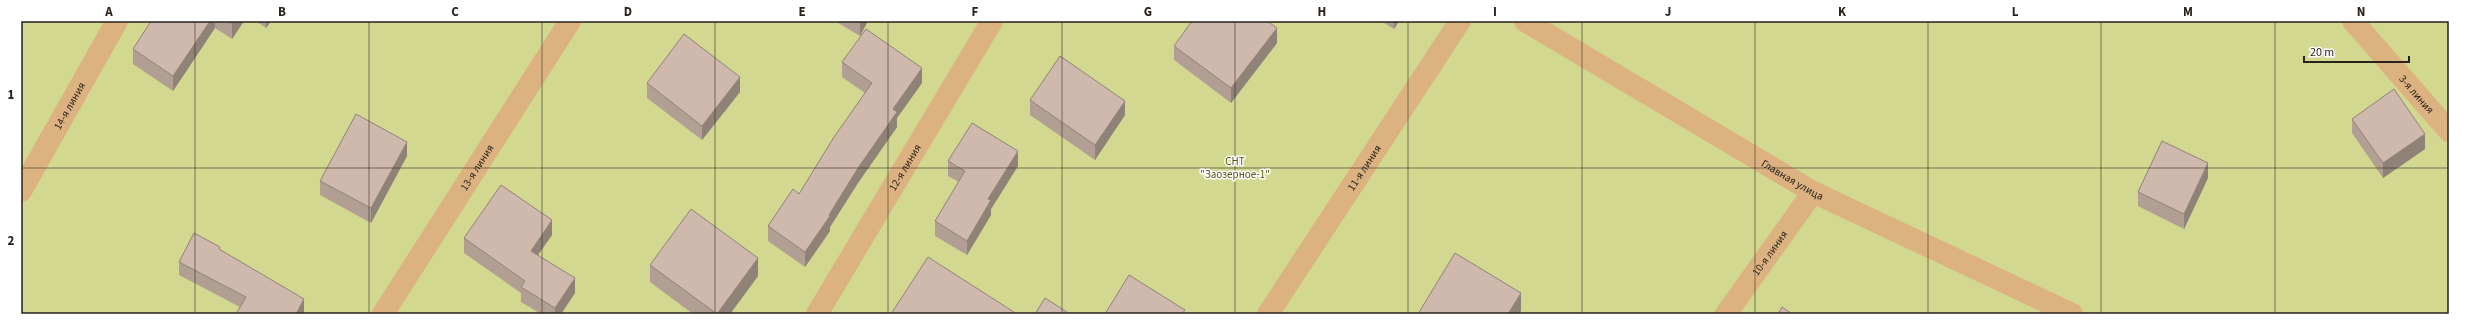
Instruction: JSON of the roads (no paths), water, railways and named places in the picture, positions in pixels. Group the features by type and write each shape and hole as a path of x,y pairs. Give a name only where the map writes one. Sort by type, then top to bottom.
{"street":[{"name":"14-я линия","path":"21,191 117,21"},
{"name":"13-я линия","path":"383,314 570,21"},
{"name":"12-я линия","path":"817,314 992,21"},
{"name":"11-я линия","path":"1268,314 1460,21"},
{"name":"Главная улица","path":"1525,21 1813,192 2072,314"},
{"name":"3-я линия","path":"2353,21 2449,131"},
{"name":"10-я линия","path":"1726,314 1813,192"}],"park label":[{"name":"СНТ \"Заозерное-1\"","path":"1235,167"}]}
